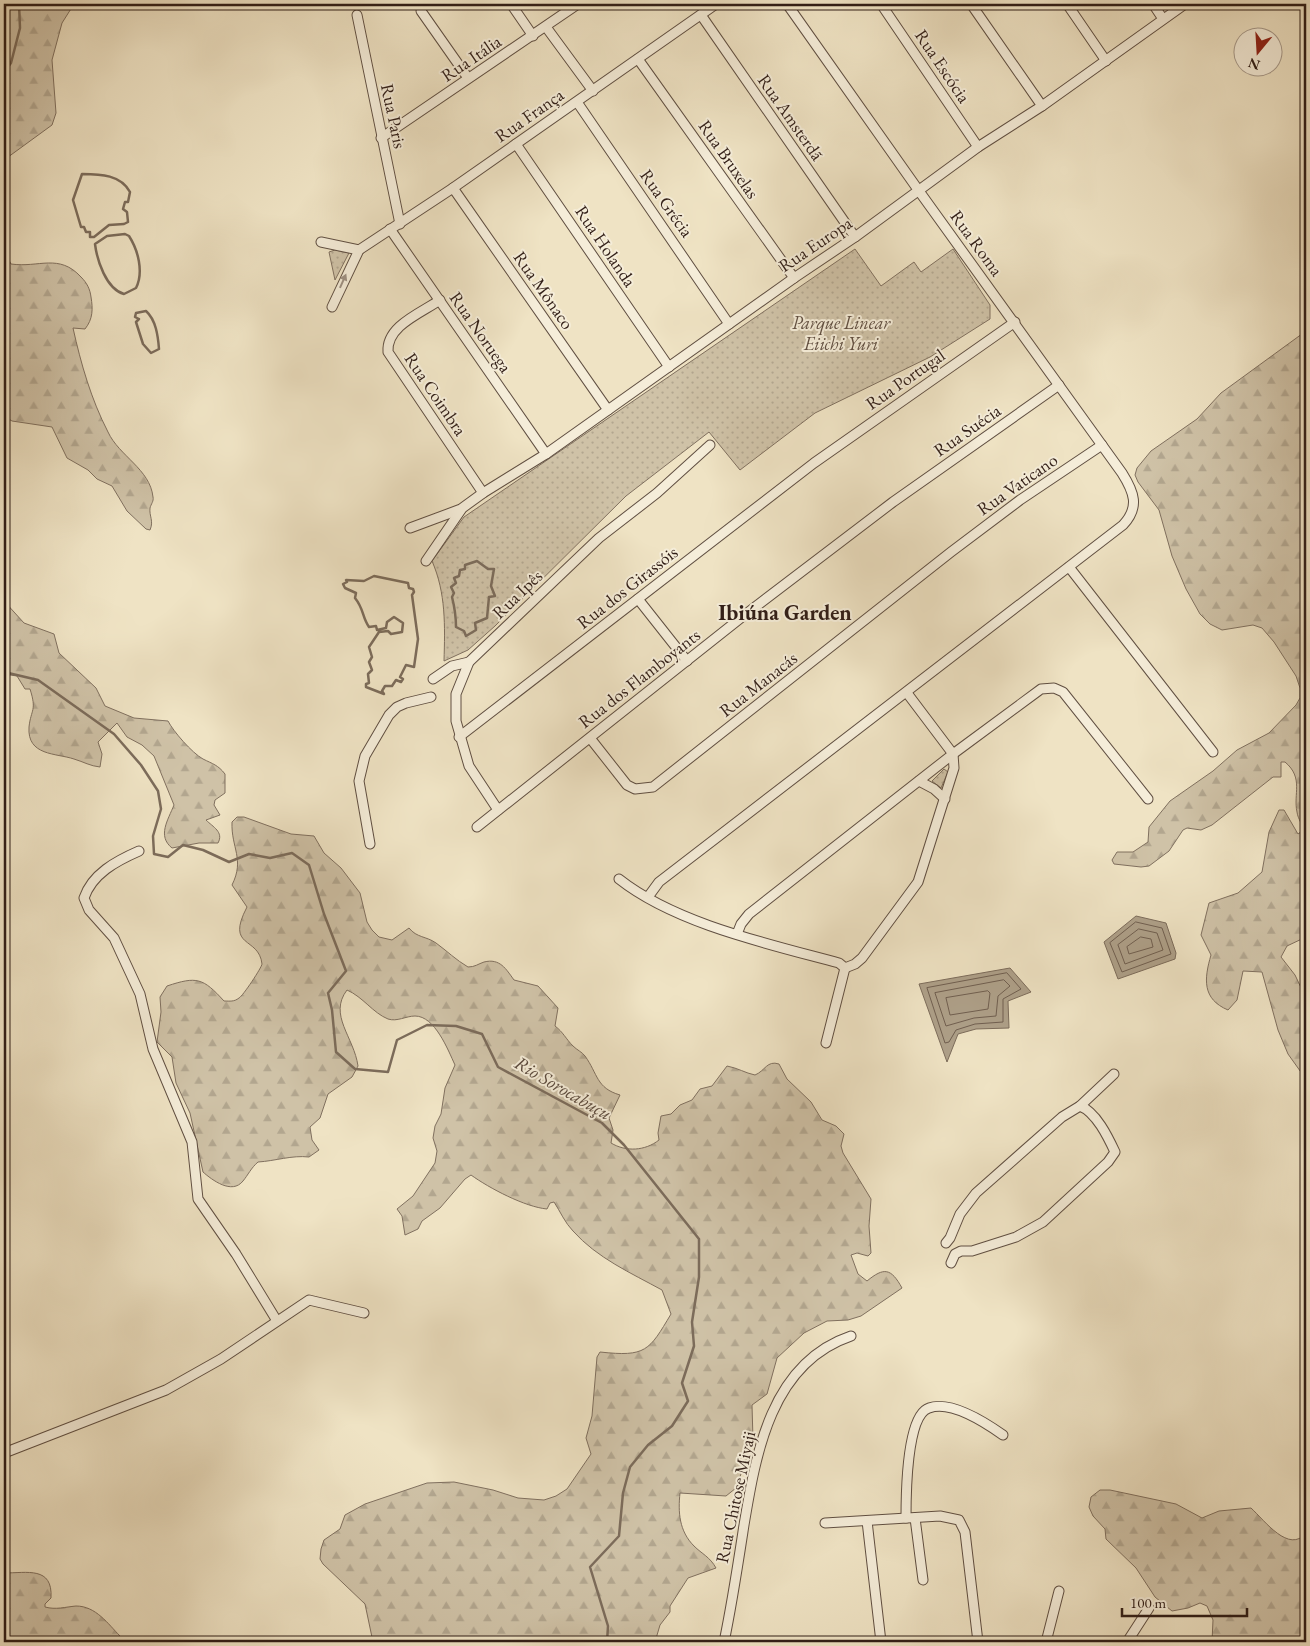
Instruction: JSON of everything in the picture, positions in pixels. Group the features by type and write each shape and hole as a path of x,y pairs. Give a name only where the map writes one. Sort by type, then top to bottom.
{"street":[{"path":"511,4 533,36"},
{"name":"Rua Itália","path":"381,138 578,4"},
{"name":"Rua França","path":"359,250 453,188 716,4"},
{"name":"Rua Roma","path":"788,4 919,191 1015,322 1132,490 1134,504 1130,516 1123,525 1069,567"},
{"name":"Rua Escócia","path":"881,4 978,147"},
{"path":"971,4 1042,106"},
{"path":"1067,4 1106,61"},
{"path":"1153,4 1163,20"},
{"name":"Rua Europa","path":"410,528 461,509 546,454 794,278 855,237 978,147 1042,106 1185,4"},
{"path":"422,11 468,78"},
{"name":"Rua Paris","path":"356,15 400,224"},
{"name":"Rua Amsterdã","path":"701,15 855,237"},
{"path":"546,27 593,91"},
{"name":"Rua Bruxelas","path":"638,59 794,278"},
{"name":"Rua Grécia","path":"577,102 729,324"},
{"name":"Rua Holanda","path":"516,144 668,367"},
{"name":"Rua Mônaco","path":"453,188 608,410"},
{"name":"Rua Noruega","path":"390,229 546,454"},
{"path":"321,242 359,250 332,307"},
{"name":"Rua Coimbra","path":"440,300 396,329 390,337 388,352 483,493"},
{"name":"Rua Portugal","path":"814,463 1015,322"},
{"name":"Rua Suécia","path":"893,502 1059,385"},
{"name":"Rua Ipês","path":"498,810 469,766 459,737 455,709 456,694 469,662 599,538 657,493 710,445"},
{"name":"Rua Vaticano","path":"951,552 1020,500 1102,445"},
{"name":"Rua dos Girassóis","path":"459,737 814,463"},
{"name":"Rua dos Flamboyants","path":"477,827 687,661 893,502"},
{"name":"Rua Europa","path":"426,561 461,509"},
{"name":"Rua Manacás","path":"590,738 627,785 635,789 653,787 951,552"},
{"path":"648,898 659,882 1069,567 1213,752"},
{"path":"638,598 687,661"},
{"path":"433,679 452,666 469,662"},
{"path":"737,934 741,924 749,914 953,754 1037,691 1054,688 1063,692 1148,799"},
{"path":"845,968 855,964 862,958 918,882 954,768 953,754 907,693"},
{"path":"370,844 359,781 364,756 389,715 406,703 431,697"},
{"path":"919,781 934,789 945,799"},
{"path":"138,851 120,859 103,872 88,886 84,898 89,910 114,938 140,994 153,1049 192,1142 198,1199 236,1254 277,1321"},
{"path":"619,879 633,890 648,898 700,921 737,934 839,963 845,968"},
{"path":"826,1043 845,968"},
{"path":"946,1243 960,1214 976,1193 1062,1117 1080,1106 1114,1074"},
{"path":"951,1263 955,1254 961,1251 972,1251 1016,1237 1043,1222 1108,1162 1115,1152 1112,1145 1089,1110 1080,1106"},
{"path":"4,1453 166,1390 221,1359 309,1300 364,1313"},
{"name":"Rua Chitose Miyaji","path":"724,1642 756,1460 767,1423 784,1392 807,1362 831,1343 851,1336"},
{"path":"922,1580 906,1498 912,1434 922,1412 927,1408 943,1406 981,1420 1003,1435"},
{"path":"825,1523 950,1516 962,1524 967,1546 978,1642"},
{"path":"867,1521 881,1642"},
{"path":"1046,1642 1059,1591"},
{"path":"1127,1642 1150,1608"}],"green space":[{"path":"4,4 74,4 62,23 52,60 56,113 52,125 4,160"},
{"name":"Parque Linear Eiichi Yuri","path":"855,249 881,286 914,262 921,272 953,249 990,305 990,319 930,357 815,413 740,470 709,432 626,496 495,626 468,650 444,661 442,597 437,573 432,561 464,517"},
{"path":"335,250 349,253 335,280 329,252"},
{"path":"4,251 11,264 57,263 65,265 81,277 88,286 92,306 90,321 85,329 73,328 79,355 87,381 108,432 113,441 140,470 151,487 153,501 150,508 152,524 150,530 146,529 127,511 112,486 97,479 88,470 67,458 52,427 12,421 4,416"},
{"path":"1306,331 1306,937 1287,946 1281,957 1295,975 1306,998 1306,1094 1303,1075 1288,1054 1278,1030 1262,972 1243,971 1237,1000 1228,1010 1213,1000 1209,994 1206,980 1211,955 1201,935 1209,903 1238,893 1262,872 1269,832 1279,810 1284,810 1298,834 1302,831 1296,805 1296,780 1291,768 1285,762 1281,762 1281,777 1273,777 1212,825 1201,830 1187,828 1183,830 1169,851 1149,866 1114,864 1112,860 1117,852 1133,852 1148,842 1149,827 1170,801 1213,771 1237,750 1269,733 1296,705 1300,698 1300,688 1296,676 1274,642 1262,628 1253,625 1222,630 1210,624 1200,614 1186,589 1172,556 1159,510 1135,475 1137,468 1151,451 1197,419 1221,393"},
{"path":"4,601 24,623 54,634 59,653 96,688 105,706 134,718 168,721 178,736 194,752 218,767 225,774 225,793 215,800 214,805 220,815 206,820 219,833 218,843 199,843 172,848 164,833 174,805 154,756 142,745 127,737 117,723 98,742 102,754 100,767 44,752 33,743 29,727 33,706 30,689 25,689 17,676 4,674"},
{"path":"944,769 948,772 941,788 932,781"},
{"path":"237,817 244,817 291,834 314,836 324,853 341,868 360,893 367,922 379,937 392,940 409,928 415,934 436,943 468,967 490,961 498,963 502,965 514,980 538,986 558,1008 555,1026 585,1056 598,1080 606,1088 620,1095 609,1118 613,1130 611,1143 629,1149 642,1148 654,1144 659,1140 658,1133 661,1116 671,1114 680,1105 692,1100 700,1089 712,1086 727,1066 755,1075 772,1063 779,1064 787,1079 811,1102 822,1120 836,1126 844,1134 841,1146 843,1153 871,1199 869,1226 871,1253 868,1256 857,1253 851,1255 858,1274 867,1281 878,1273 891,1273 902,1288 861,1316 848,1320 827,1321 804,1333 777,1358 767,1394 752,1405 753,1440 736,1488 726,1496 680,1493 679,1507 682,1528 694,1546 709,1558 716,1568 688,1578 670,1606 670,1612 660,1625 655,1642 373,1642 365,1604 320,1559 324,1540 340,1529 345,1515 365,1504 427,1483 454,1482 493,1490 518,1498 544,1500 556,1496 567,1489 591,1454 586,1438 592,1416 597,1357 600,1352 627,1353 644,1349 651,1344 671,1314 662,1290 615,1264 582,1241 570,1228 554,1202 550,1203 547,1209 528,1205 487,1186 471,1175 465,1179 440,1208 422,1221 418,1229 405,1235 402,1216 397,1209 413,1196 435,1163 437,1151 433,1138 435,1126 441,1114 445,1088 455,1065 440,1035 422,1017 388,1019 347,990 340,1008 341,1017 356,1055 358,1066 352,1077 328,1094 320,1118 310,1127 312,1140 319,1150 309,1157 258,1162 243,1181 233,1187 222,1185 203,1172 190,1113 176,1083 172,1057 157,1042 161,1012 160,997 167,986 193,980 205,984 224,1001 234,1001 244,992 262,964 260,955 241,936 241,920 247,907 232,885 236,876 237,860 232,822"},
{"path":"1100,1490 1110,1490 1176,1504 1202,1518 1219,1511 1251,1508 1270,1527 1285,1538 1292,1540 1306,1533 1306,1642 1212,1642 1213,1620 1207,1606 1200,1603 1188,1608 1172,1611 1155,1597 1136,1568 1106,1539 1105,1529 1093,1516 1089,1507 1091,1497"},
{"path":"30,1572 43,1576 48,1581 51,1598 45,1604 45,1607 76,1606 90,1609 106,1621 123,1642 4,1642 4,1573"}],"water":[{"path":"1136,916 1166,923 1176,953 1175,959 1118,979 1104,942"},
{"path":"1010,968 1031,992 1008,1001 1009,1028 976,1029 958,1034 947,1062 919,984"}],"waterway":[{"name":"Rio Sorocabuçu","path":"4,72 11,63 20,28 19,4"},
{"path":"82,174 110,177 126,186 130,192 128,202 125,202 123,209 127,212 128,222 109,225 94,237 90,237 90,232 86,232 84,227 81,227 73,200 82,174"},
{"path":"125,234 129,236 135,248 139,261 140,275 136,288 124,294 107,280 100,266 95,244 107,236 125,234"},
{"path":"146,311 156,328 158,339 159,349 151,353 143,344 136,322 139,319 135,317 136,313 146,311"},
{"path":"477,561 488,569 494,569 491,586 495,596 489,597 487,618 475,623 476,630 466,636 464,631 456,627 452,597 454,593 451,587 456,583 454,578 459,576 460,570 465,569 465,565 477,561"},
{"path":"374,576 408,583 409,588 413,589 412,595 418,639 414,667 406,665 400,677 403,679 401,682 396,680 392,686 385,686 382,691 384,694 366,687 366,684 369,683 368,674 372,670 369,662 372,657 369,647 379,632 388,631 391,634 402,632 403,623 394,617 387,622 386,628 377,630 376,626 369,627 355,598 356,593 345,588 343,584 347,582 346,580 364,581 374,576"},
{"name":"Rio Sorocabuçu","path":"4,672 38,680 114,734 141,765 158,791 161,809 153,836 154,854 168,857 183,845 203,850 229,862 249,854 270,858 292,853 309,865 324,914 346,971 328,993 332,1010 336,1052 355,1069 388,1072 397,1040 427,1025 456,1026 482,1034 498,1067 602,1123 624,1145 699,1239 699,1277 692,1322 694,1346 682,1383 688,1401 672,1426 648,1445 630,1467 623,1493 619,1536 590,1567 608,1626 607,1642"}],"district":[{"name":"Ibiúna Garden","path":"785,612"}]}
